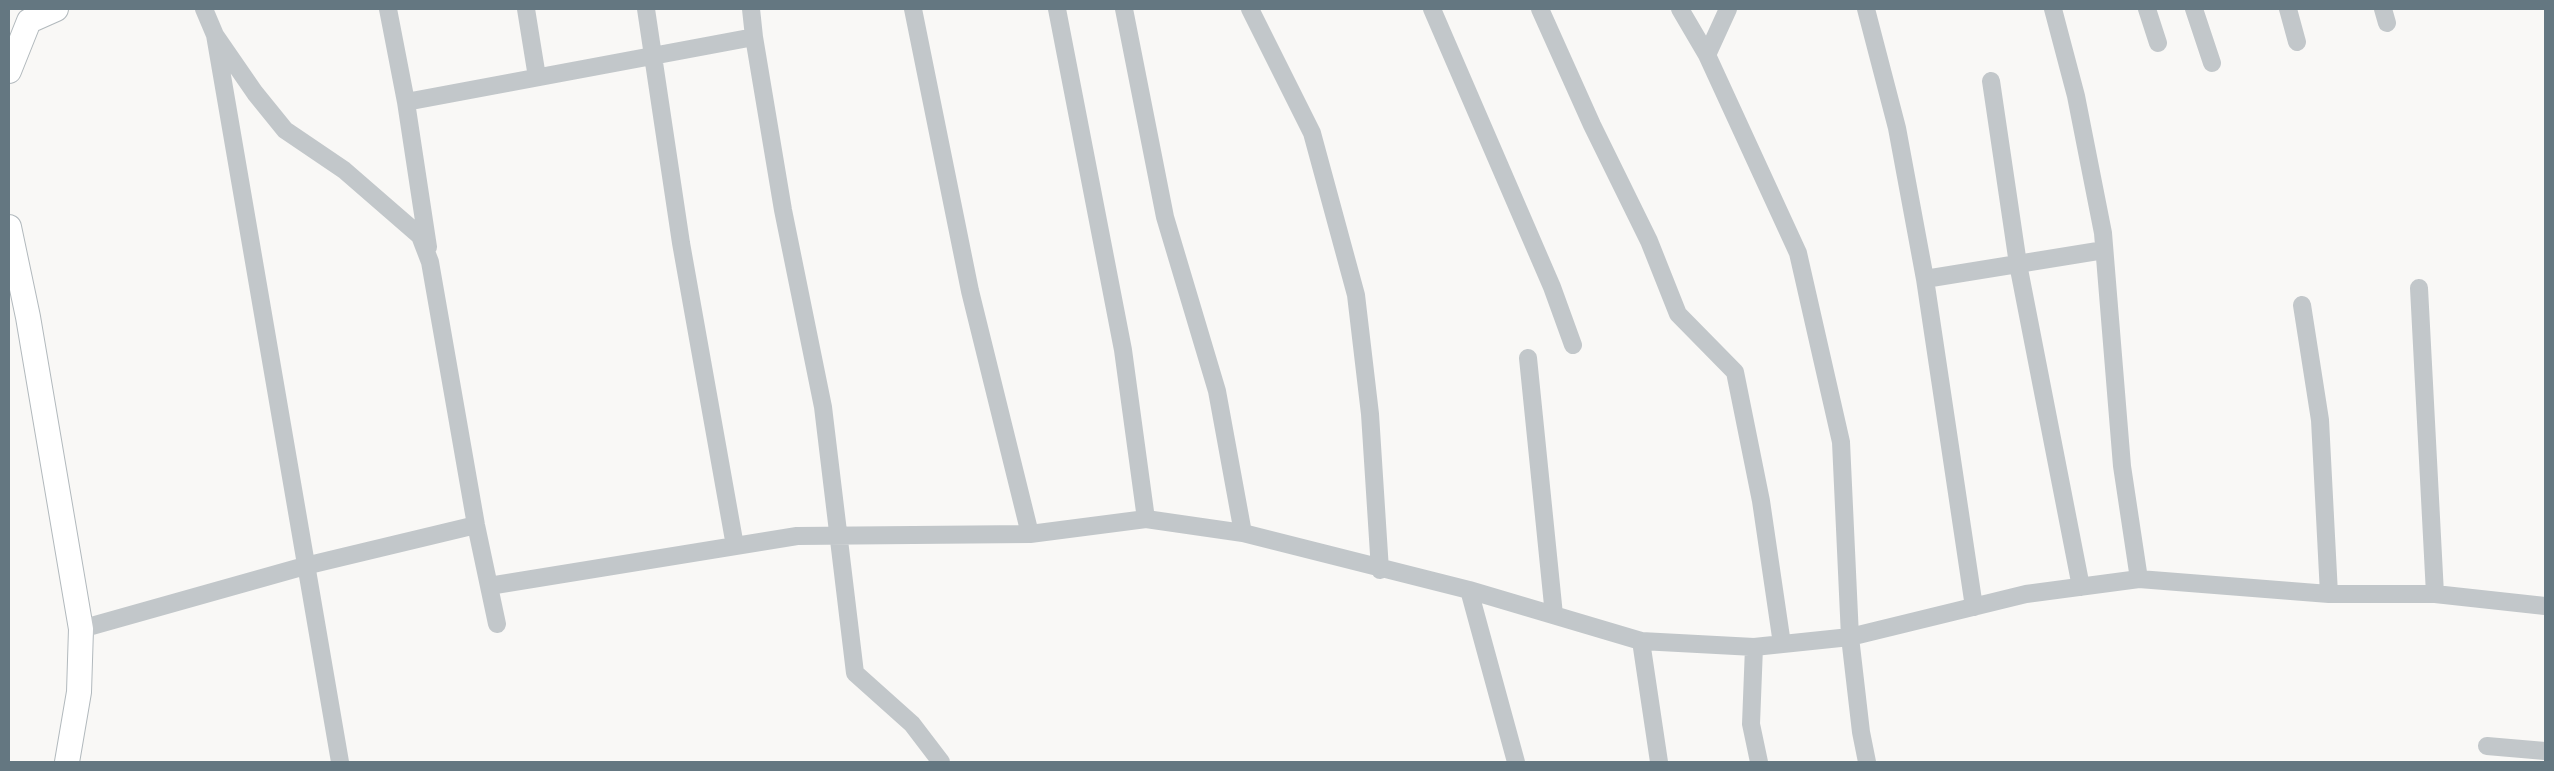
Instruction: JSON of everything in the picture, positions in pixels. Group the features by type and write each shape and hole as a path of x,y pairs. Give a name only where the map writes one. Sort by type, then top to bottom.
{"street":[{"path":"9,71 27,15 56,9"},
{"path":"204,9 216,36 255,93 285,130 344,170 383,202 420,236 430,262"},
{"path":"388,9 406,102 430,262 476,525 497,624"},
{"path":"526,9 537,77"},
{"path":"646,9 681,242 735,546"},
{"path":"751,9 783,210 823,407 840,536 854,673 912,724 941,762"},
{"path":"913,9 970,291 1030,534"},
{"path":"1057,9 1123,350 1146,519"},
{"path":"1124,9 1165,217 1217,391 1243,533"},
{"path":"1250,9 1312,133 1356,295 1370,414 1380,570"},
{"path":"1432,9 1552,287 1573,345"},
{"path":"1540,9 1592,125 1650,240 1678,314 1735,372 1761,501 1782,644"},
{"path":"1680,9 1707,55 1798,253 1841,442 1850,637 1861,732 1867,762"},
{"path":"1707,55 1728,9"},
{"path":"1866,9 1897,128 1925,279 1974,607"},
{"path":"2052,9 2076,96 2103,233 2122,466 2140,579"},
{"path":"2147,9 2158,43"},
{"path":"2194,9 2212,63"},
{"path":"2288,9 2296,42"},
{"path":"216,36 285,433 305,566 340,762"},
{"path":"406,102 754,36"},
{"path":"1991,81 2018,264 2081,587"},
{"path":"9,226 28,317 81,629 80,692 67,762"},
{"path":"1925,279 2104,250"},
{"path":"2419,288 2435,594"},
{"path":"2302,305 2320,420 2328,594"},
{"path":"1528,358 1554,615"},
{"path":"489,586 797,536 1030,534 1146,519 1243,533 1380,570 1469,590 1641,641 1754,647 1850,637 2026,594 2140,579 2328,594 2435,594 2545,606"},
{"path":"81,629 305,566 476,525"},
{"path":"1469,590 1516,762"},
{"path":"1641,641 1659,762"},
{"path":"1754,647 1751,724 1759,762"},
{"path":"2487,746 2545,751"}]}
